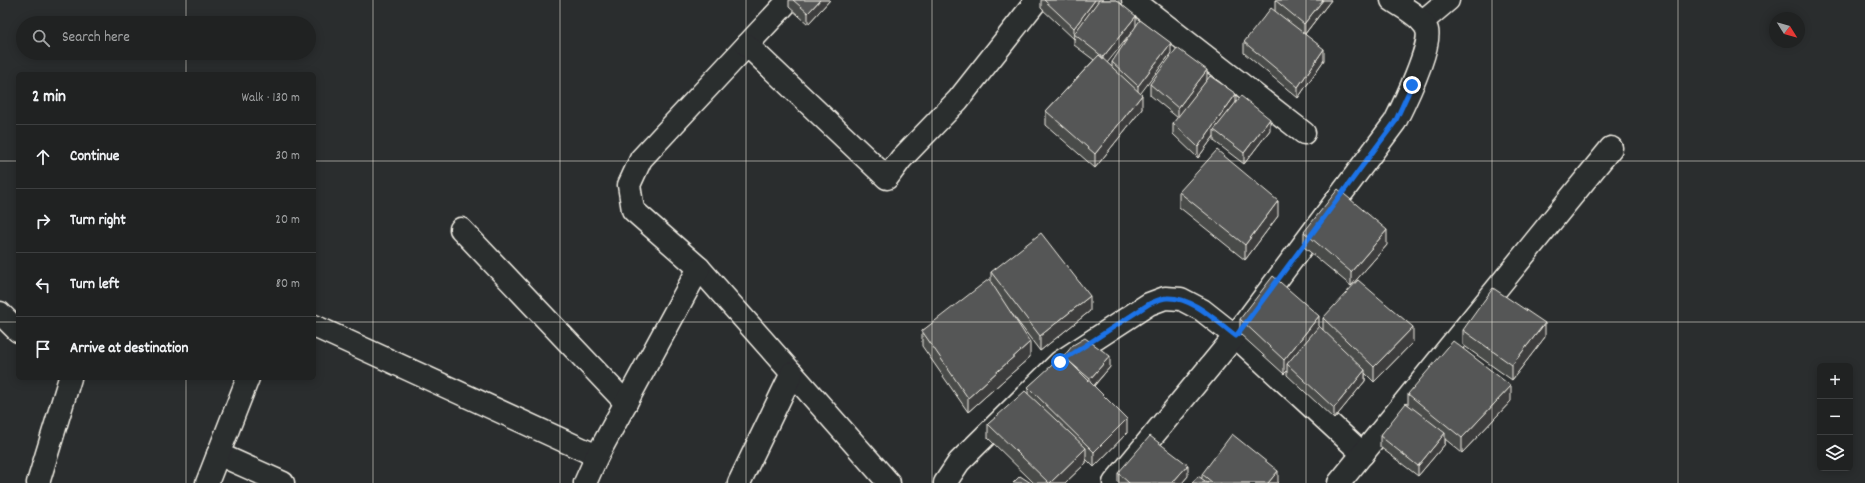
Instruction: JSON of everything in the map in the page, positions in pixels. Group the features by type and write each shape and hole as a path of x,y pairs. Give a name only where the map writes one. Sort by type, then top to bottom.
{"street":[{"path":"789,0 641,158 629,185 633,210 699,268 889,483"},
{"path":"747,45 887,178 901,159 958,100 1037,0"},
{"path":"1133,0 1304,133"},
{"path":"1114,483 1236,336 1395,122 1412,85 1427,39 1427,29 1422,22 1392,0"},
{"path":"1422,22 1448,0"},
{"path":"1339,483 1611,148"},
{"path":"461,230 626,403"},
{"path":"585,483 596,456 699,268"},
{"path":"945,483 959,462 1060,362 1149,304 1165,298 1181,299 1202,310 1236,336 1363,454"},
{"path":"0,312 16,329"},
{"path":"316,327 596,456"},
{"path":"739,483 792,373"},
{"path":"38,483 69,380"},
{"path":"207,483 247,380"},
{"path":"218,454 283,483"}],"building":[{"path":"793,0 820,0 808,13"},
{"path":"1044,0 1095,0 1074,28"},
{"path":"1099,0 1116,0 1136,16 1103,57 1074,34"},
{"path":"1275,0 1323,0 1304,24"},
{"path":"1271,8 1324,49 1298,87 1244,42"},
{"path":"1140,20 1171,43 1138,86 1112,62"},
{"path":"1177,48 1207,70 1178,108 1150,84"},
{"path":"1099,55 1142,95 1095,154 1046,111"},
{"path":"1210,76 1236,94 1198,147 1173,123"},
{"path":"1241,96 1270,119 1244,153 1214,130"},
{"path":"1217,150 1278,201 1245,245 1179,192"},
{"path":"1338,189 1387,230 1351,272 1304,232"},
{"path":"1041,233 1090,296 1040,336 991,272"},
{"path":"1273,276 1319,316 1284,360 1240,319"},
{"path":"989,279 1030,342 968,398 922,331"},
{"path":"1358,280 1413,327 1374,367 1323,318"},
{"path":"1493,288 1545,323 1512,365 1463,330"},
{"path":"1319,326 1365,370 1334,408 1287,364"},
{"path":"1085,338 1110,356 1090,379 1064,356 1073,345"},
{"path":"1453,341 1511,386 1462,438 1408,394"},
{"path":"1063,355 1127,419 1094,452 1028,387"},
{"path":"1025,391 1086,448 1050,483 988,424"},
{"path":"1406,403 1445,433 1418,466 1380,436"},
{"path":"1232,434 1278,471 1268,483 1213,483 1202,474"},
{"path":"1150,436 1188,465 1172,483 1129,483 1118,473"},
{"path":"1020,476 1031,483 1013,483"},
{"path":"1198,476 1208,483 1192,483"}],"route":[{"path":"1060,362 1149,304 1165,298 1181,299 1202,310 1236,336 1395,122 1412,85"}]}
